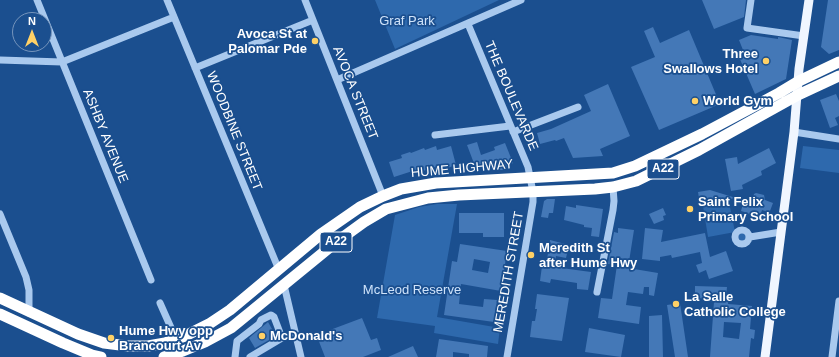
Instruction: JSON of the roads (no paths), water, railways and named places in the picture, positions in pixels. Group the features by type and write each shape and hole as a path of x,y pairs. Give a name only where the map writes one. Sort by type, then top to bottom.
{"highway":[{"name":"HUME HIGHWAY","path":"0,298 78,334 104,343 128,346 148,346 176,340 209,324 230,310 321,234 360,207 384,196 401,189 436,183 611,173 635,166 690,140 799,81 839,62"},
{"name":"HUME HIGHWAY","path":"164,357 191,348 231,328 354,229 386,209 428,198 595,189 613,187 636,181 676,162 798,95 839,76"},
{"path":"611,173 613,187"},
{"path":"0,314 63,344 101,357"}],"main road":[{"path":"765,357 794,132 809,0"}],"street":[{"name":"ASHBY AVENUE","path":"37,0 151,280"},
{"name":"WOODBINE STREET","path":"167,0 279,270"},
{"name":"AVOCA STREET","path":"305,0 384,196"},
{"path":"337,80 521,0"},
{"path":"751,0 747,28 804,36"},
{"path":"0,60 62,62 174,17"},
{"path":"194,68 313,20"},
{"name":"THE BOULEVARDE","path":"468,24 528,167 533,192"},
{"path":"435,135 512,129 578,107"},
{"path":"794,132 839,139"},
{"path":"597,292 613,210 613,187"},
{"name":"MEREDITH STREET","path":"507,357 533,202 533,192"},
{"path":"0,214 26,278 29,290 30,312"},
{"path":"750,237 781,232"},
{"path":"284,285 301,357"},
{"path":"832,357 839,301"},
{"path":"160,303 176,340"},
{"path":"234,357 237,342 261,320 271,315 274,317 282,338 250,357"},
{"path":"238,357 242,337"},
{"path":"101,357 104,343"}],"place":[{"name":"Avoca St at Palomar Pde","path":"315,41"},
{"name":"Three Swallows Hotel","path":"766,61"},
{"name":"World Gym","path":"695,101"},
{"name":"Saint Felix Primary School","path":"690,209"},
{"name":"Meredith St after Hume Hwy","path":"531,255"},
{"name":"La Salle Catholic College","path":"676,304"},
{"name":"McDonald's","path":"262,336"},
{"name":"Hume Hwy opp Brancourt Av","path":"111,338"}],"park label":[{"name":"Graf Park","path":"407,21"},
{"name":"McLeod Reserve","path":"412,290"}]}
